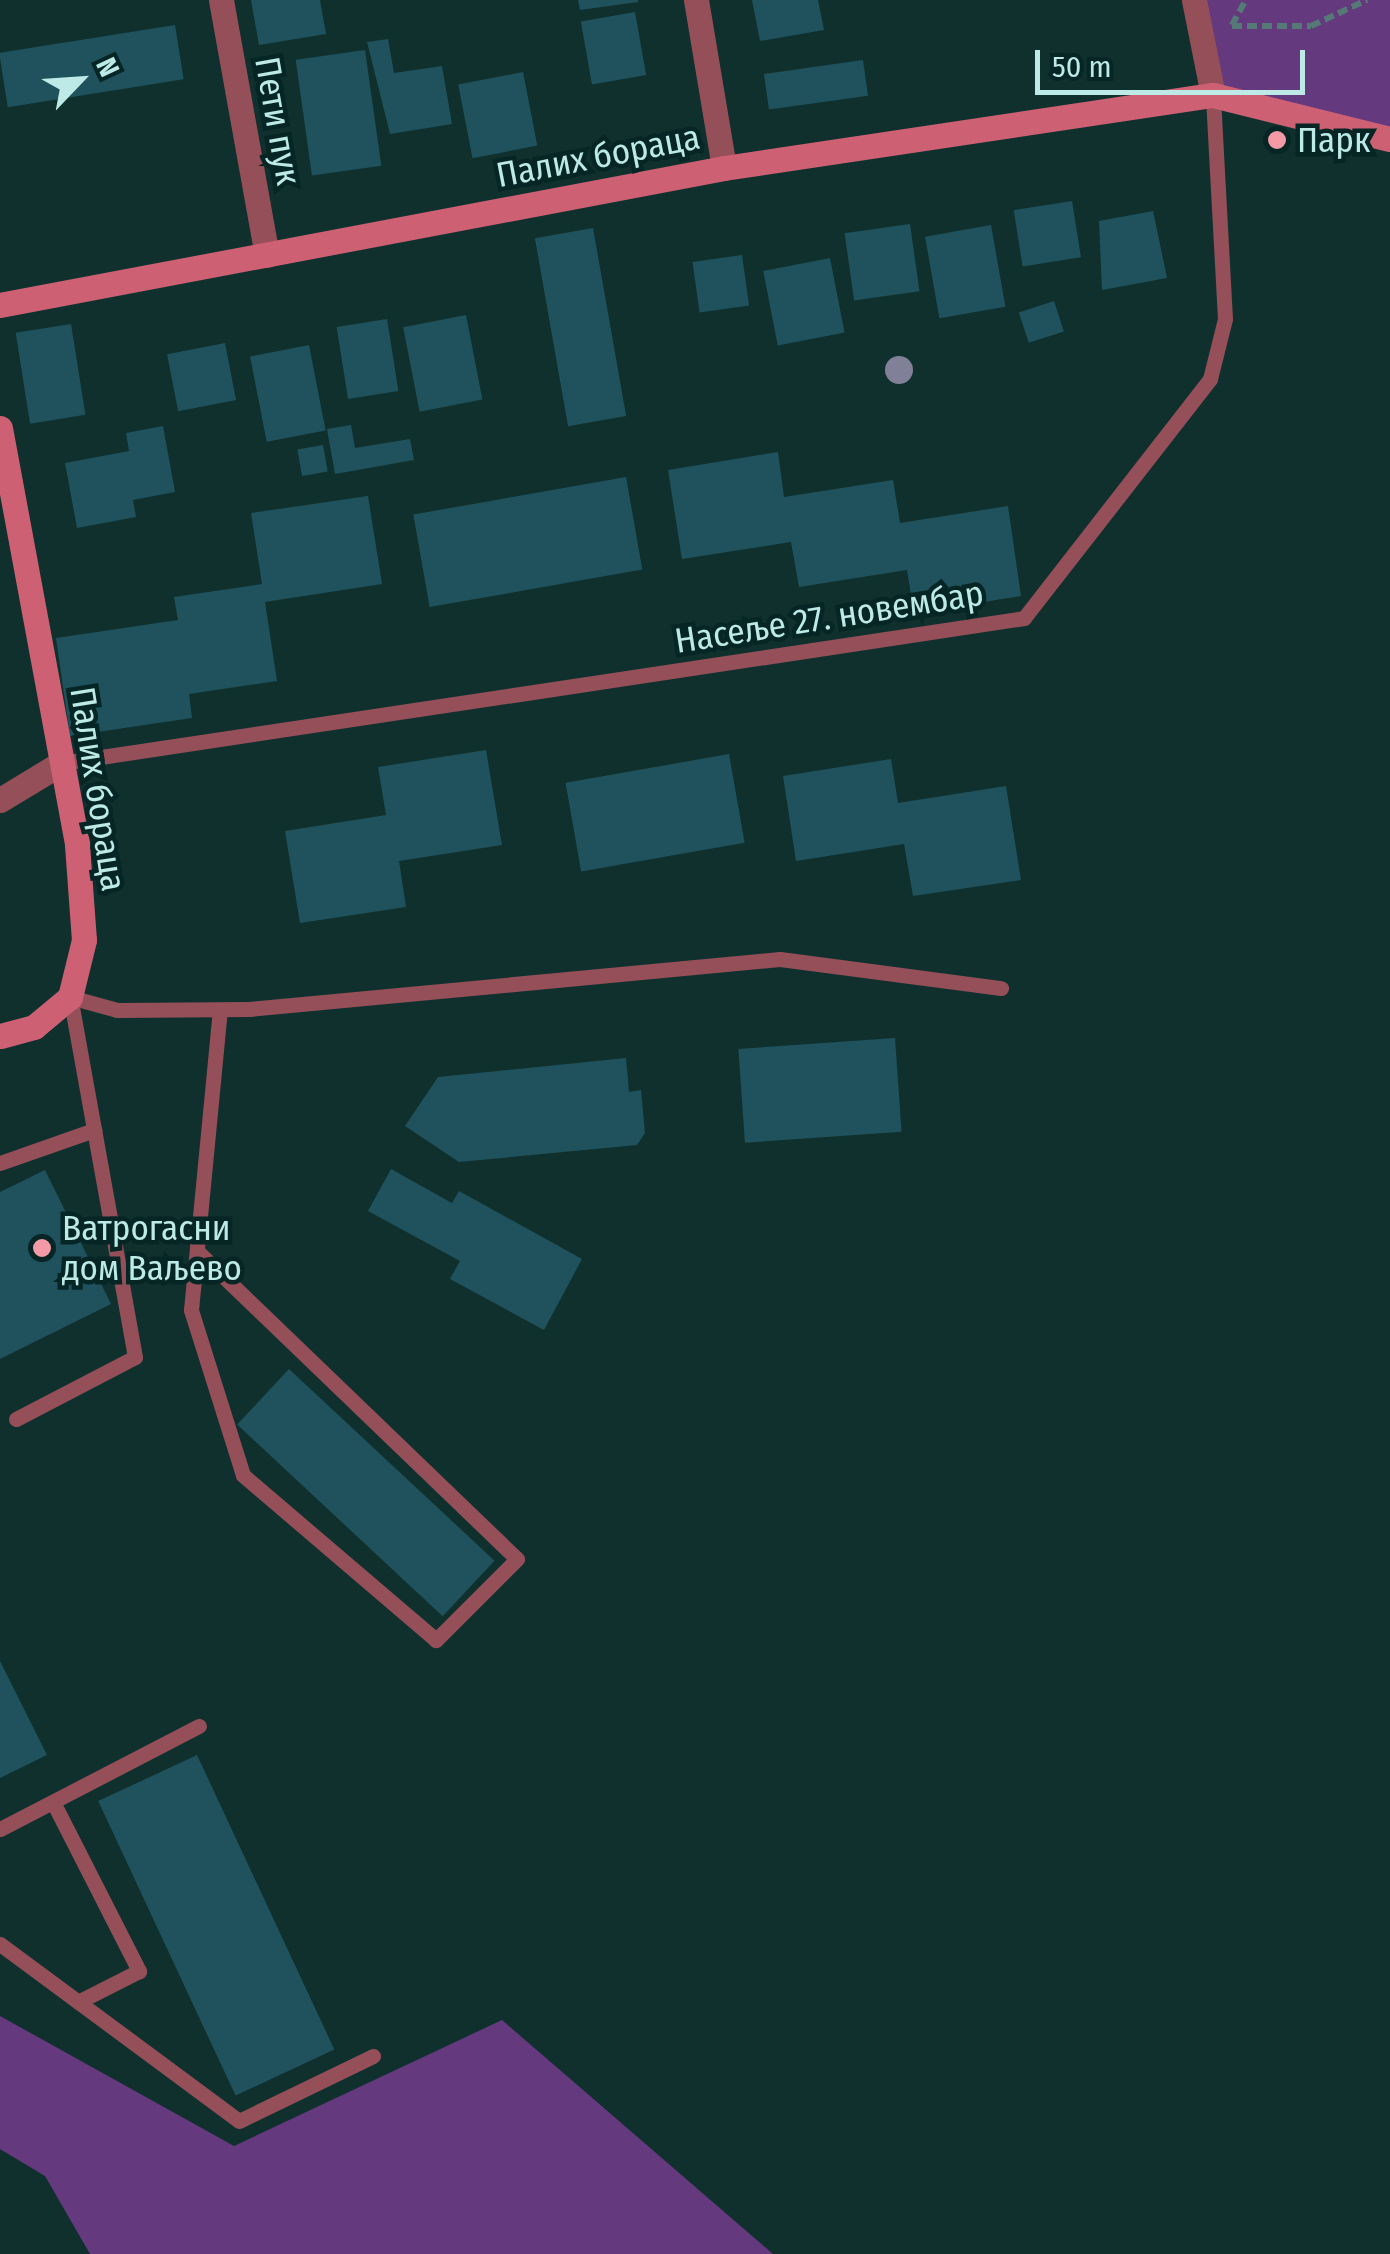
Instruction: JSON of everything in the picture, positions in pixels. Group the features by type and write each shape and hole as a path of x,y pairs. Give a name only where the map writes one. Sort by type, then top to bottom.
{"street":[{"name":"Пети пук","path":"221,0 267,255"},
{"path":"696,0 724,168"},
{"path":"1194,0 1213,95 1390,138"},
{"name":"Палих бораца","path":"0,305 724,168 1213,95"},
{"name":"Палих бораца","path":"0,428 60,763 84,940 70,997"},
{"path":"0,800 60,763"},
{"path":"0,1036 34,1027 70,997"}],"lane":[{"name":"Насеље 27. новембар","path":"60,763 1024,618 1210,379 1225,319 1213,95"},
{"path":"16,1419 135,1358 70,997 118,1010 220,1010 780,959 1001,988"},
{"path":"197,1252 516,1559 436,1640 242,1475 191,1310 220,1010"},
{"path":"0,1163 94,1130"},
{"path":"0,1829 199,1726"},
{"path":"53,1802 139,1971 78,2002"},
{"path":"0,1944 238,2121 373,2056"}],"path":[{"path":"1232,26 1312,26 1367,0"}],"shaded area":[{"path":"1194,0 1390,0 1390,139 1213,95"},
{"path":"0,2016 234,2146 502,2020 773,2254 90,2254 45,2176 0,2149"}],"building":[{"path":"251,0 320,0 326,34 259,45"},
{"path":"578,0 638,0 638,2 580,10"},
{"path":"752,0 818,0 824,30 760,41"},
{"path":"635,12 646,75 592,85 581,22"},
{"path":"175,25 184,79 8,107 0,53"},
{"path":"388,39 394,73 442,66 452,124 390,134 367,42"},
{"path":"365,50 381,166 312,176 296,60"},
{"path":"863,60 868,96 769,110 764,74"},
{"path":"523,72 537,146 473,158 458,85"},
{"path":"1072,201 1081,257 1023,267 1014,210"},
{"path":"1153,211 1167,278 1102,290 1099,221"},
{"path":"910,224 919,291 854,301 845,233"},
{"path":"991,225 1005,307 939,318 925,237"},
{"path":"593,228 626,416 568,426 535,238"},
{"path":"742,255 749,306 700,312 692,262"},
{"path":"830,258 845,333 778,346 763,271"},
{"path":"1054,301 1064,331 1029,343 1019,312"},
{"path":"466,315 482,399 420,412 403,327"},
{"path":"387,319 398,391 348,399 337,327"},
{"path":"71,324 85,415 30,424 16,333"},
{"path":"225,343 236,400 178,411 167,354"},
{"path":"309,345 326,430 267,442 250,356"},
{"path":"351,425 355,448 410,439 414,460 335,474 327,429"},
{"path":"163,426 175,492 133,500 136,517 77,528 65,463 129,451 126,433"},
{"path":"323,445 328,472 302,476 297,450"},
{"path":"778,452 784,497 893,480 900,523 1008,506 1021,596 914,613 907,570 799,587 791,542 682,559 668,470"},
{"path":"626,477 642,570 430,607 413,515"},
{"path":"368,496 382,584 265,602 277,681 189,694 192,718 70,736 56,638 178,620 174,597 262,584 251,513"},
{"path":"486,750 502,845 399,861 406,907 300,923 285,831 386,815 378,767"},
{"path":"729,754 745,843 581,871 566,783"},
{"path":"891,759 898,803 1006,786 1021,880 913,896 904,844 796,861 783,776"},
{"path":"895,1038 902,1132 745,1143 738,1049"},
{"path":"626,1058 629,1092 641,1090 645,1133 637,1145 459,1162 405,1126 438,1077"},
{"path":"391,1169 452,1203 459,1191 582,1259 544,1330 450,1279 460,1261 368,1211"},
{"name":"Ватрогасни дом Ваљево","path":"45,1170 111,1304 0,1359 0,1192"},
{"path":"289,1369 495,1561 443,1616 237,1425"},
{"path":"0,1661 47,1755 0,1778"},
{"path":"197,1755 334,2050 236,2096 98,1801"}],"place":[{"name":"Парк","path":"1277,140"},
{"name":"Ватрогасни дом Ваљево","path":"42,1248"}]}
